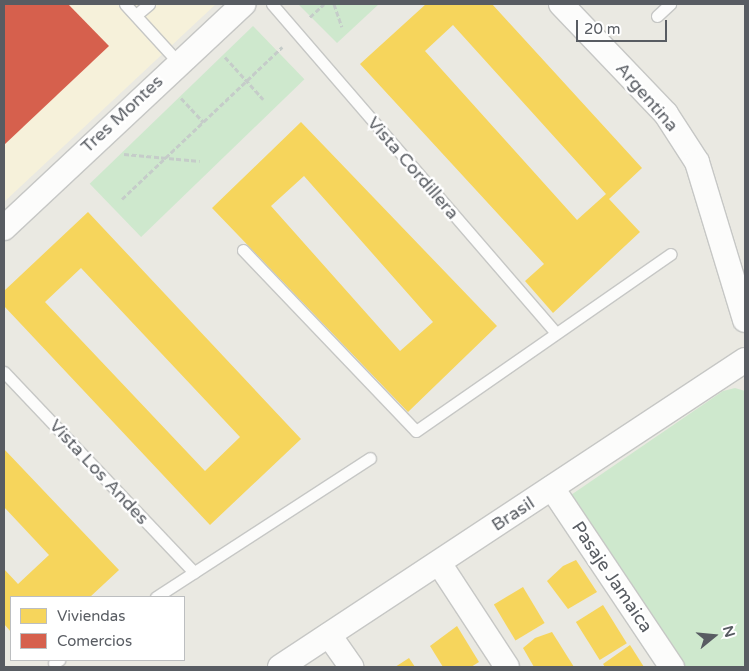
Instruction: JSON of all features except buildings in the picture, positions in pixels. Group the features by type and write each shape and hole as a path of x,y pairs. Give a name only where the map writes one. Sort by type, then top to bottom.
{"street":[{"name":"Tres Montes","path":"4,228 178,62 243,4"},
{"name":"Argentina","path":"561,4 666,114 697,162 745,320"},
{"name":"Brasil","path":"280,667 745,360"},
{"name":"Pasaje Jamaica","path":"552,488 672,667"},
{"path":"438,563 507,667"},
{"path":"329,635 351,667"}],"lane":[{"path":"125,4 178,62"},
{"path":"136,15 149,4"},
{"name":"Vista Cordillera","path":"272,4 556,332"},
{"path":"657,16 670,4"},
{"path":"243,250 416,431 671,254"},
{"name":"Vista Los Andes","path":"4,372 194,572"},
{"path":"158,596 370,458"}],"path":[{"path":"334,4 342,27"},
{"path":"122,199 297,33"},
{"path":"246,81 263,99"},
{"path":"163,160 200,161"}],"shaded area":[{"path":"4,4 216,4 4,202"}],"green space":[{"path":"298,4 379,4 337,43"},
{"path":"253,26 304,79 141,237 90,184"},
{"path":"735,388 745,391 745,667 681,667 568,497 723,391"}]}
